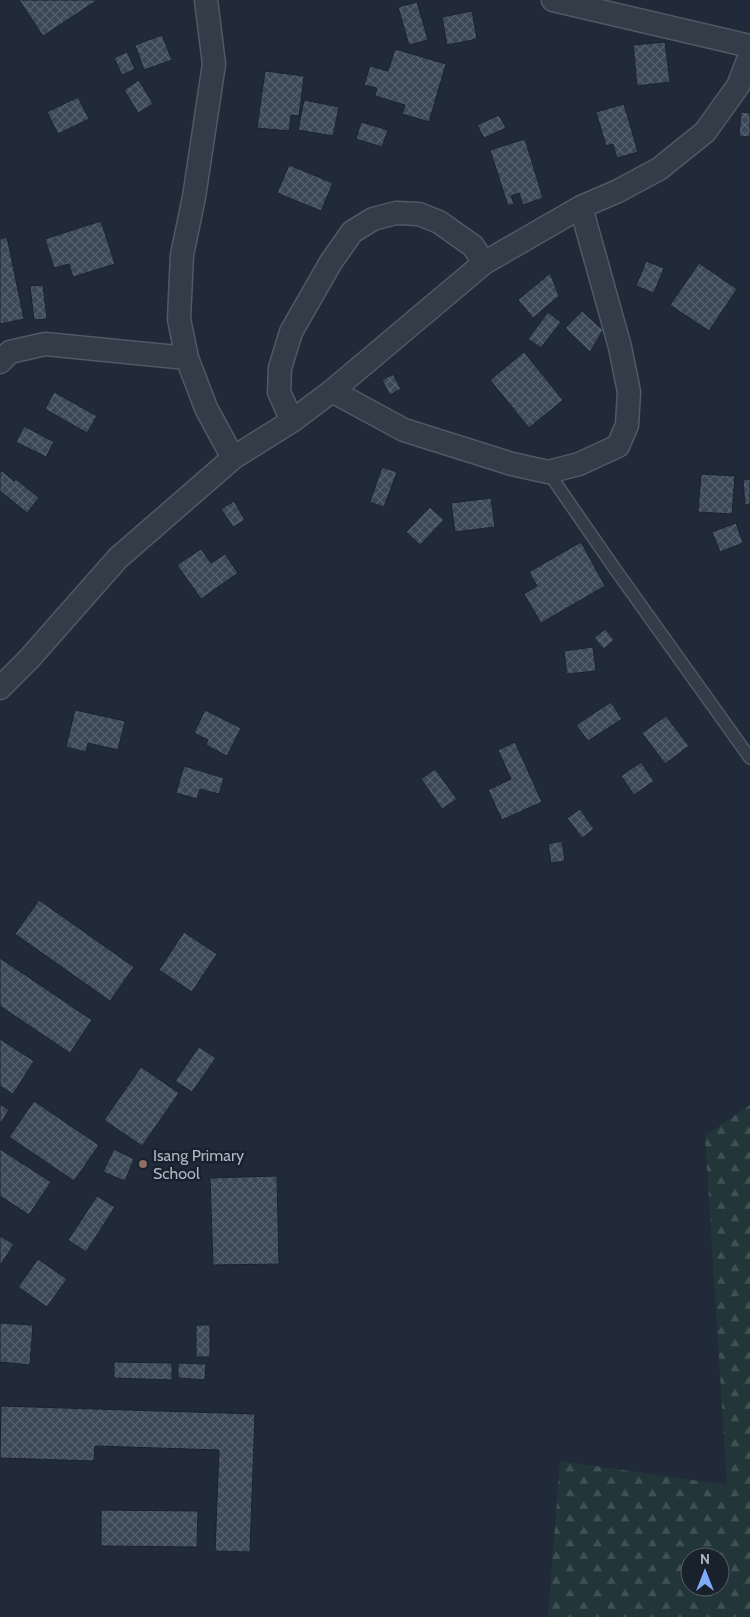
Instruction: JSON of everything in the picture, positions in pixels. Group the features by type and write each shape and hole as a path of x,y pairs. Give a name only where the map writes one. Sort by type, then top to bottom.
{"street":[{"path":"206,0 214,64 194,197 182,256 179,319 187,358 206,408 233,458"},
{"path":"553,0 750,46"},
{"path":"0,688 29,659 118,558 233,458 292,421 332,391 484,263 581,207 618,191 659,169 705,132 738,86 750,55"},
{"path":"332,391 404,430 512,464 548,472 579,464 618,446 627,424 629,392 620,347 581,207"},
{"path":"292,421 279,392 280,368 291,332 331,262 352,232 373,219 396,213 419,214 439,222 473,246 484,263"},
{"path":"0,362 10,352 45,344 187,358"}],"lane":[{"path":"548,472 614,569 750,758"}],"green space":[{"path":"750,1105 750,1617 548,1617 560,1461 727,1485 705,1136"}],"building":[{"path":"19,0 96,0 96,1 43,36"},
{"path":"417,2 428,40 409,45 398,7"},
{"path":"472,11 477,39 447,45 442,17"},
{"path":"162,35 172,60 144,70 135,45"},
{"path":"665,42 670,82 637,86 633,45"},
{"path":"395,49 446,64 429,122 402,114 405,105 375,96 377,88 364,85 370,66 388,71"},
{"path":"127,52 135,69 122,75 114,58"},
{"path":"265,71 304,76 299,116 291,115 289,131 257,128"},
{"path":"139,80 153,104 138,113 124,90"},
{"path":"78,97 89,119 58,134 47,112"},
{"path":"304,100 339,107 333,136 298,130"},
{"path":"624,104 638,152 617,158 613,144 606,146 596,112"},
{"path":"741,112 750,113 750,137 739,136"},
{"path":"499,115 506,128 484,138 477,125"},
{"path":"361,122 388,130 382,147 356,139"},
{"path":"525,139 543,198 523,205 519,193 511,196 514,204 508,206 490,150"},
{"path":"289,165 333,183 321,211 277,193"},
{"path":"101,221 115,264 73,277 69,264 54,268 45,239"},
{"path":"7,237 24,319 0,324 0,239"},
{"path":"646,261 664,268 654,293 636,286"},
{"path":"699,263 737,289 709,331 670,305"},
{"path":"550,273 559,296 533,318 518,300"},
{"path":"43,285 47,319 34,320 30,286"},
{"path":"582,311 603,330 590,352 565,328"},
{"path":"548,312 561,322 541,348 528,339"},
{"path":"524,352 563,400 529,428 490,380"},
{"path":"393,374 401,389 390,395 382,380"},
{"path":"54,392 97,416 87,433 45,409"},
{"path":"24,426 54,442 46,457 16,442"},
{"path":"382,467 397,472 384,507 370,502"},
{"path":"2,471 14,481 16,479 39,498 27,513 0,491 0,473"},
{"path":"701,474 735,476 732,514 698,512"},
{"path":"750,479 750,504 745,505 743,480"},
{"path":"491,498 495,527 455,532 451,503"},
{"path":"234,501 245,520 233,527 221,509"},
{"path":"430,507 444,520 420,545 406,532"},
{"path":"736,523 743,543 720,552 712,532"},
{"path":"581,542 605,586 541,623 524,594 537,586 529,572"},
{"path":"201,549 211,563 225,554 238,573 201,599 177,565"},
{"path":"605,629 614,640 604,649 594,638"},
{"path":"593,647 596,671 567,674 564,651"},
{"path":"611,702 622,719 588,741 576,725"},
{"path":"75,710 125,721 118,750 88,743 86,752 66,747"},
{"path":"205,710 241,728 227,756 206,745 208,740 194,733"},
{"path":"666,716 689,746 665,764 642,733"},
{"path":"515,742 542,802 502,820 488,790 511,779 498,750"},
{"path":"641,762 654,781 634,795 621,776"},
{"path":"184,766 224,778 219,794 200,789 197,799 176,793"},
{"path":"435,769 457,799 442,809 421,779"},
{"path":"580,809 594,829 582,838 567,818"},
{"path":"562,841 565,861 551,863 548,844"},
{"path":"39,900 134,967 110,1001 15,934"},
{"path":"184,932 217,954 192,992 159,970"},
{"path":"0,958 92,1020 70,1053 0,1006"},
{"path":"0,1039 34,1061 13,1094 0,1086"},
{"path":"199,1047 216,1058 192,1092 175,1081"},
{"path":"141,1067 179,1093 142,1146 104,1120"},
{"path":"34,1101 99,1145 74,1181 9,1137"},
{"path":"0,1104 9,1110 0,1124"},
{"path":"0,1149 51,1182 29,1215 0,1196"},
{"path":"114,1149 134,1159 125,1181 103,1172"},
{"path":"277,1176 279,1264 213,1265 210,1178"},
{"path":"97,1196 115,1207 86,1252 68,1240"},
{"path":"0,1236 14,1244 0,1266"},
{"path":"38,1259 67,1279 47,1307 18,1287"},
{"path":"0,1323 33,1325 30,1365 0,1362"},
{"path":"196,1325 210,1325 210,1357 196,1357"},
{"path":"114,1362 172,1363 172,1380 114,1378"},
{"path":"178,1363 206,1364 205,1380 178,1378"},
{"path":"1,1406 255,1414 250,1552 215,1551 219,1450 95,1446 94,1461 0,1458"},
{"path":"101,1510 198,1511 197,1547 101,1546"}],"place":[{"name":"Isang Primary School","path":"143,1164"}]}
